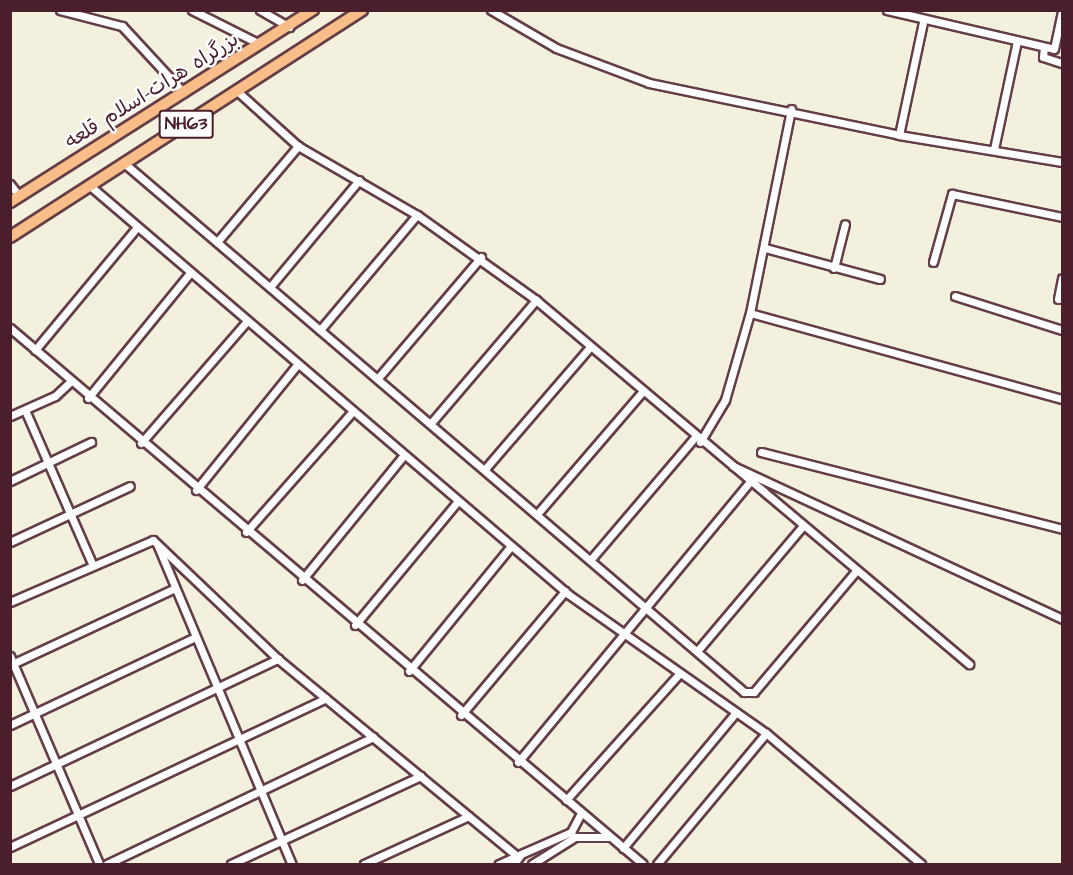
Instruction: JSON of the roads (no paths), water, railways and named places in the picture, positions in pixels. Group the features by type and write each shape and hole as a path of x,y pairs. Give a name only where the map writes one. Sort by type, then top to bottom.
{"highway":[{"name":"بزرگراه هرات-اسلام قلعه","path":"15,199 313,10"},
{"name":"NH63","path":"10,237 362,10"}],"street":[{"path":"60,10 122,26 184,93"},
{"path":"192,10 260,44"},
{"path":"260,10 289,27"},
{"path":"491,10 608,72 791,109 899,135 1062,162"},
{"path":"887,10 896,11 923,22 1054,49 1062,10"},
{"path":"899,135 923,22"},
{"path":"994,149 1017,41"},
{"path":"1044,48 1043,57 1062,63"},
{"path":"236,90 298,146 417,215 481,257 536,300 720,460 969,664"},
{"path":"592,558 697,440 725,400 750,313 765,249 791,109"},
{"path":"217,242 298,146"},
{"path":"124,163 645,603 744,692 754,692 856,571"},
{"path":"270,287 359,180"},
{"path":"10,184 15,199"},
{"path":"89,185 246,322 565,591 734,716 766,733 921,864"},
{"path":"933,262 952,194 1062,217"},
{"path":"320,330 417,215"},
{"path":"834,268 845,224"},
{"path":"35,350 137,228"},
{"path":"765,249 879,279"},
{"path":"378,378 481,257"},
{"path":"88,398 190,273"},
{"path":"1058,299 1062,278"},
{"path":"955,296 1062,330"},
{"path":"431,423 536,300"},
{"path":"750,313 1062,399"},
{"path":"141,443 246,322"},
{"path":"10,328 88,398 409,671 643,864"},
{"path":"485,468 590,347"},
{"path":"196,490 297,365"},
{"path":"10,416 25,410 70,382"},
{"path":"538,513 642,392"},
{"path":"25,410 92,563"},
{"path":"246,532 352,412"},
{"path":"10,481 91,442"},
{"path":"761,452 1062,529"},
{"path":"302,580 404,455"},
{"path":"720,460 1062,619"},
{"path":"518,762 645,603 749,483"},
{"path":"10,542 130,486"},
{"path":"355,624 458,501"},
{"path":"698,650 802,527"},
{"path":"10,602 147,539 157,543 278,659 517,856"},
{"path":"157,543 292,864"},
{"path":"409,671 511,546"},
{"path":"12,664 175,588"},
{"path":"461,715 565,591"},
{"path":"10,725 195,637"},
{"path":"10,656 99,864"},
{"path":"10,786 278,659"},
{"path":"566,800 678,675"},
{"path":"10,847 326,698"},
{"path":"623,848 734,716"},
{"path":"657,864 766,733"},
{"path":"107,864 373,737"},
{"path":"231,864 421,776"},
{"path":"499,864 565,836 581,813"},
{"path":"364,864 469,816"},
{"path":"532,864 575,837 610,837"},
{"path":"514,864 517,856"}]}
